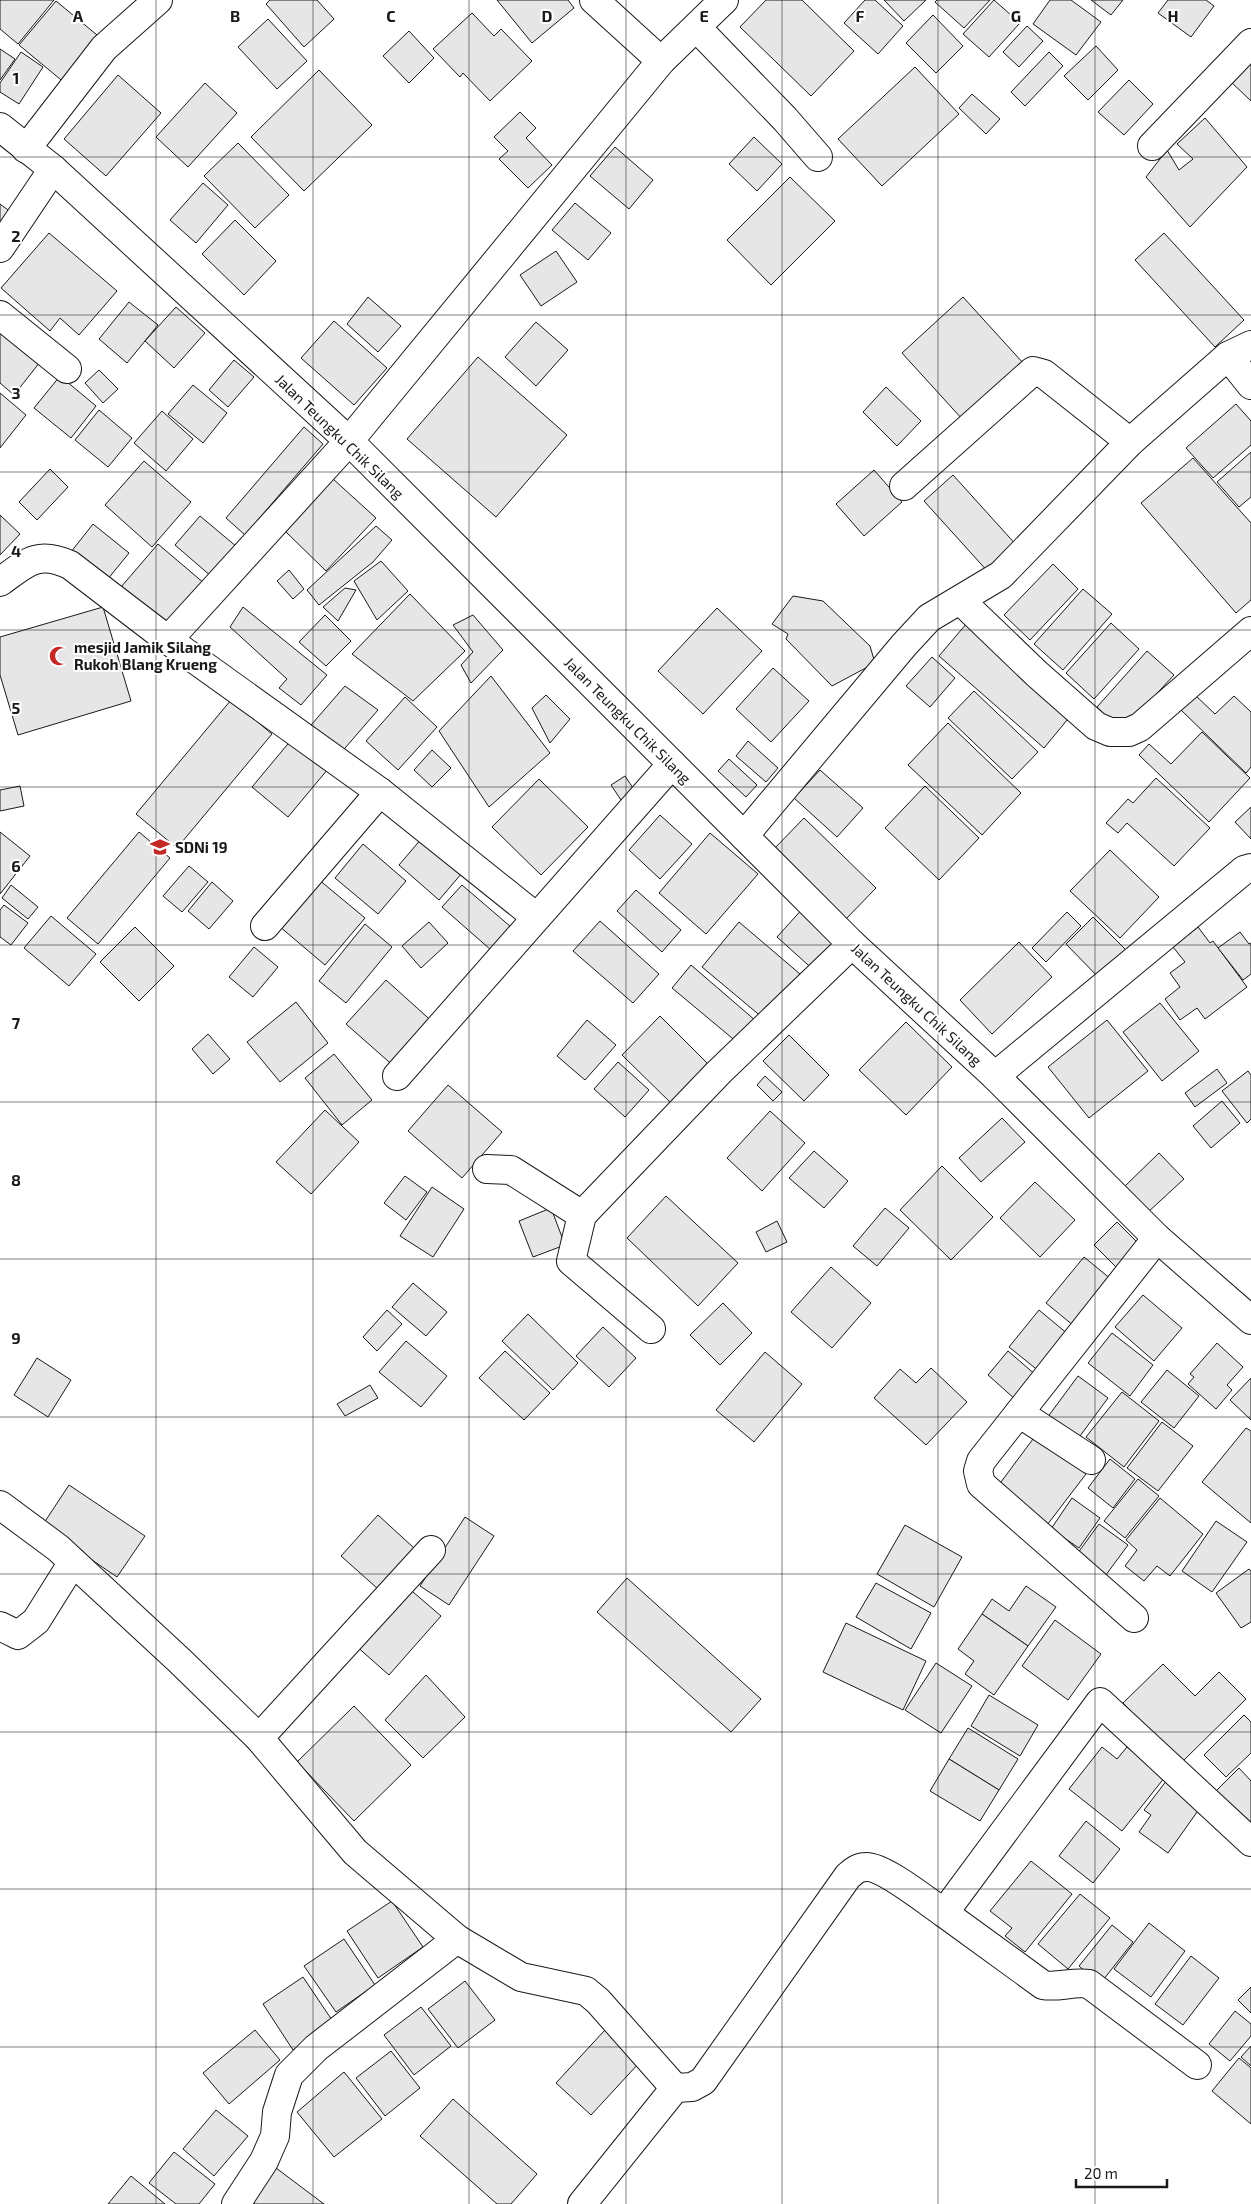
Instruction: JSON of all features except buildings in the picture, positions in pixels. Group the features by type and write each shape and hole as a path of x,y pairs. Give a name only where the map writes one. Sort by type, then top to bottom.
{"street":[{"path":"26,149 104,48 158,0"},
{"path":"594,0 662,62"},
{"path":"168,640 349,441 662,62 724,0"},
{"path":"696,28 785,119 818,157"},
{"path":"1152,146 1251,44"},
{"name":"Jalan Teungku Chik Silang","path":"0,126 53,169 349,441 852,944 995,1076 1157,1238 1251,1320"},
{"path":"0,248 53,169"},
{"path":"0,315 67,369"},
{"path":"744,836 904,644 929,618 961,601 1001,575 1130,442 1239,351 1251,386"},
{"path":"904,486 1033,371 1044,374 1130,442"},
{"path":"0,582 26,563 45,557 57,559 70,565 168,640 380,792 536,917"},
{"path":"961,601 1037,674 1096,726 1110,732 1129,732 1140,727 1251,631"},
{"path":"397,1076 672,764"},
{"path":"265,926 380,792"},
{"path":"995,1076 1244,870 1251,868"},
{"path":"650,1329 571,1261 582,1215 718,1074 852,944"},
{"path":"487,1169 511,1170 582,1215"},
{"path":"1134,1618 981,1484 978,1471 981,1461 1157,1238"},
{"path":"1019,1413 1091,1460"},
{"path":"0,1505 58,1548 180,1661 259,1738 355,1852 457,1940 521,1978 586,1992 598,2001 675,2088"},
{"path":"259,1738 431,1550"},
{"path":"0,1626 18,1635 28,1629 36,1621 73,1562"},
{"path":"944,1913 1100,1702 1251,1842"},
{"path":"582,2204 675,2088 692,2087 703,2081 848,1876 855,1869 867,1867 882,1872 944,1913 1044,1985 1050,1986 1079,1982 1089,1984 1197,2066"},
{"path":"236,2204 264,2161 274,2136 277,2112 289,2075 316,2048 457,1940"}],"place":[{"name":"mesjid Jamik Silang Rukoh Blang Krueng","path":"59,656"},
{"name":"SDNi 19","path":"160,847"}]}
